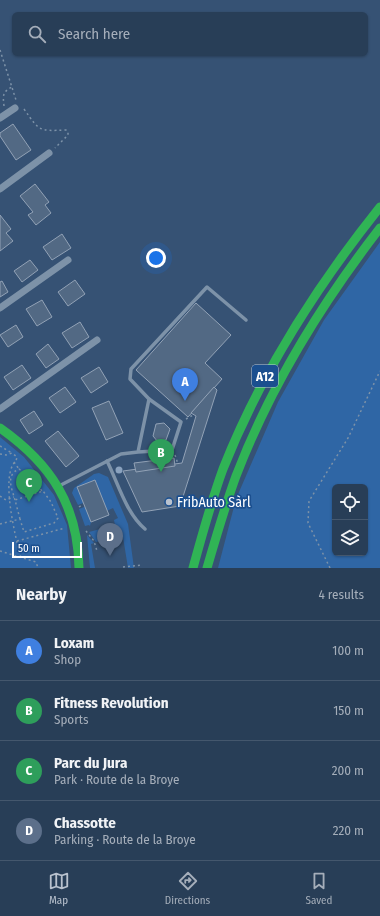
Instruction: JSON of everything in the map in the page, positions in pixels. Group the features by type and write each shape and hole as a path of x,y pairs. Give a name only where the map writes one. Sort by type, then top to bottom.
{"main road":[{"name":"A12","path":"193,568 207,517 223,469 265,376 317,289 380,207"},
{"name":"A12","path":"207,568 234,479 271,394 318,312 380,228"},
{"path":"0,428 27,449 58,486 75,525 80,568"}],"street":[{"path":"0,118 17,105"},
{"path":"0,189 49,153"},
{"path":"0,308 68,260"},
{"path":"0,409 97,340"}],"lane":[{"path":"58,486 122,454 172,450 181,422 149,399 130,379 131,368 207,287 246,320"},
{"path":"138,452 149,399"},
{"path":"107,461 130,509 139,524 145,529"}],"path":[{"path":"0,50 17,105 38,128 53,131 66,130 68,132 68,134 49,153"},
{"path":"8,113 4,105 3,94 5,90 12,87"},
{"path":"330,568 308,523 308,501 348,438 380,371"},
{"path":"0,446 16,457 6,472"},
{"path":"172,450 178,464"},
{"path":"0,454 6,455 12,453"},
{"path":"14,462 19,469 31,477 39,489 43,491 51,502 58,518 54,522 24,532 10,483 10,477 19,469"},
{"path":"15,500 43,491"},
{"path":"5,494 21,558"},
{"path":"0,496 6,500"},
{"path":"6,500 14,497"},
{"path":"0,524 20,519"},
{"path":"16,541 75,525"},
{"path":"85,530 94,541 97,551"},
{"path":"0,551 36,562 38,568"},
{"path":"122,567 142,565"}],"shaded area":[{"path":"380,242 380,568 218,568 236,499 278,402 324,320"},
{"path":"0,437 24,457 54,495 67,525 71,568 0,568"},
{"path":"99,473 108,477 128,524 134,568 128,568 123,537 96,542 89,532 115,525 114,520 118,518 113,508 92,518 90,526 85,526 79,509 87,506 86,502 78,505 72,493 74,488 94,474"},
{"path":"87,535 94,543 91,544 95,568 90,568"}],"building":[{"path":"13,124 31,150 16,160 0,136 0,133"},
{"path":"35,184 49,202 45,205 51,213 36,225 28,215 33,212 20,196"},
{"path":"0,215 11,229 6,233 13,241 0,251"},
{"path":"62,234 71,248 52,260 43,247"},
{"path":"30,260 38,270 22,282 14,271"},
{"path":"75,280 85,294 68,306 58,292"},
{"path":"2,281 8,292 0,297 0,282"},
{"path":"42,300 52,317 37,326 26,309"},
{"path":"196,303 231,335 205,363 222,379 188,417 136,370"},
{"path":"80,322 89,337 72,348 62,333"},
{"path":"16,325 23,337 8,347 0,335"},
{"path":"48,344 59,359 46,368 36,354"},
{"path":"22,365 31,378 13,390 4,377"},
{"path":"99,367 108,382 91,393 81,378"},
{"path":"65,387 76,402 60,413 49,398"},
{"path":"214,387 217,390 180,506 142,512 123,471 182,463 196,416 191,413"},
{"path":"109,401 123,433 106,440 92,408"},
{"path":"34,411 43,425 29,434 20,420"},
{"path":"164,423 170,429 166,440 158,442 153,436 156,424"},
{"path":"58,431 79,456 66,467 45,441"},
{"path":"174,458 175,466 136,472 134,463"},
{"path":"95,480 109,515 91,522 77,487"}],"traffic: fast":[{"path":"193,568 223,469 238,433 272,365 312,300 356,237 380,207"},
{"path":"207,568 224,510 236,476 250,442 281,378 318,316 358,257 380,228"},
{"path":"0,428 34,456 58,488 67,506 73,525 79,568"}],"place":[{"name":"Loxam","path":"185,401"},
{"name":"Fitness Revolution","path":"161,472"},
{"name":"Parc du Jura","path":"29,502"},
{"name":"FribAuto Sàrl","path":"169,502"},
{"name":"Chassotte","path":"110,556"}]}
